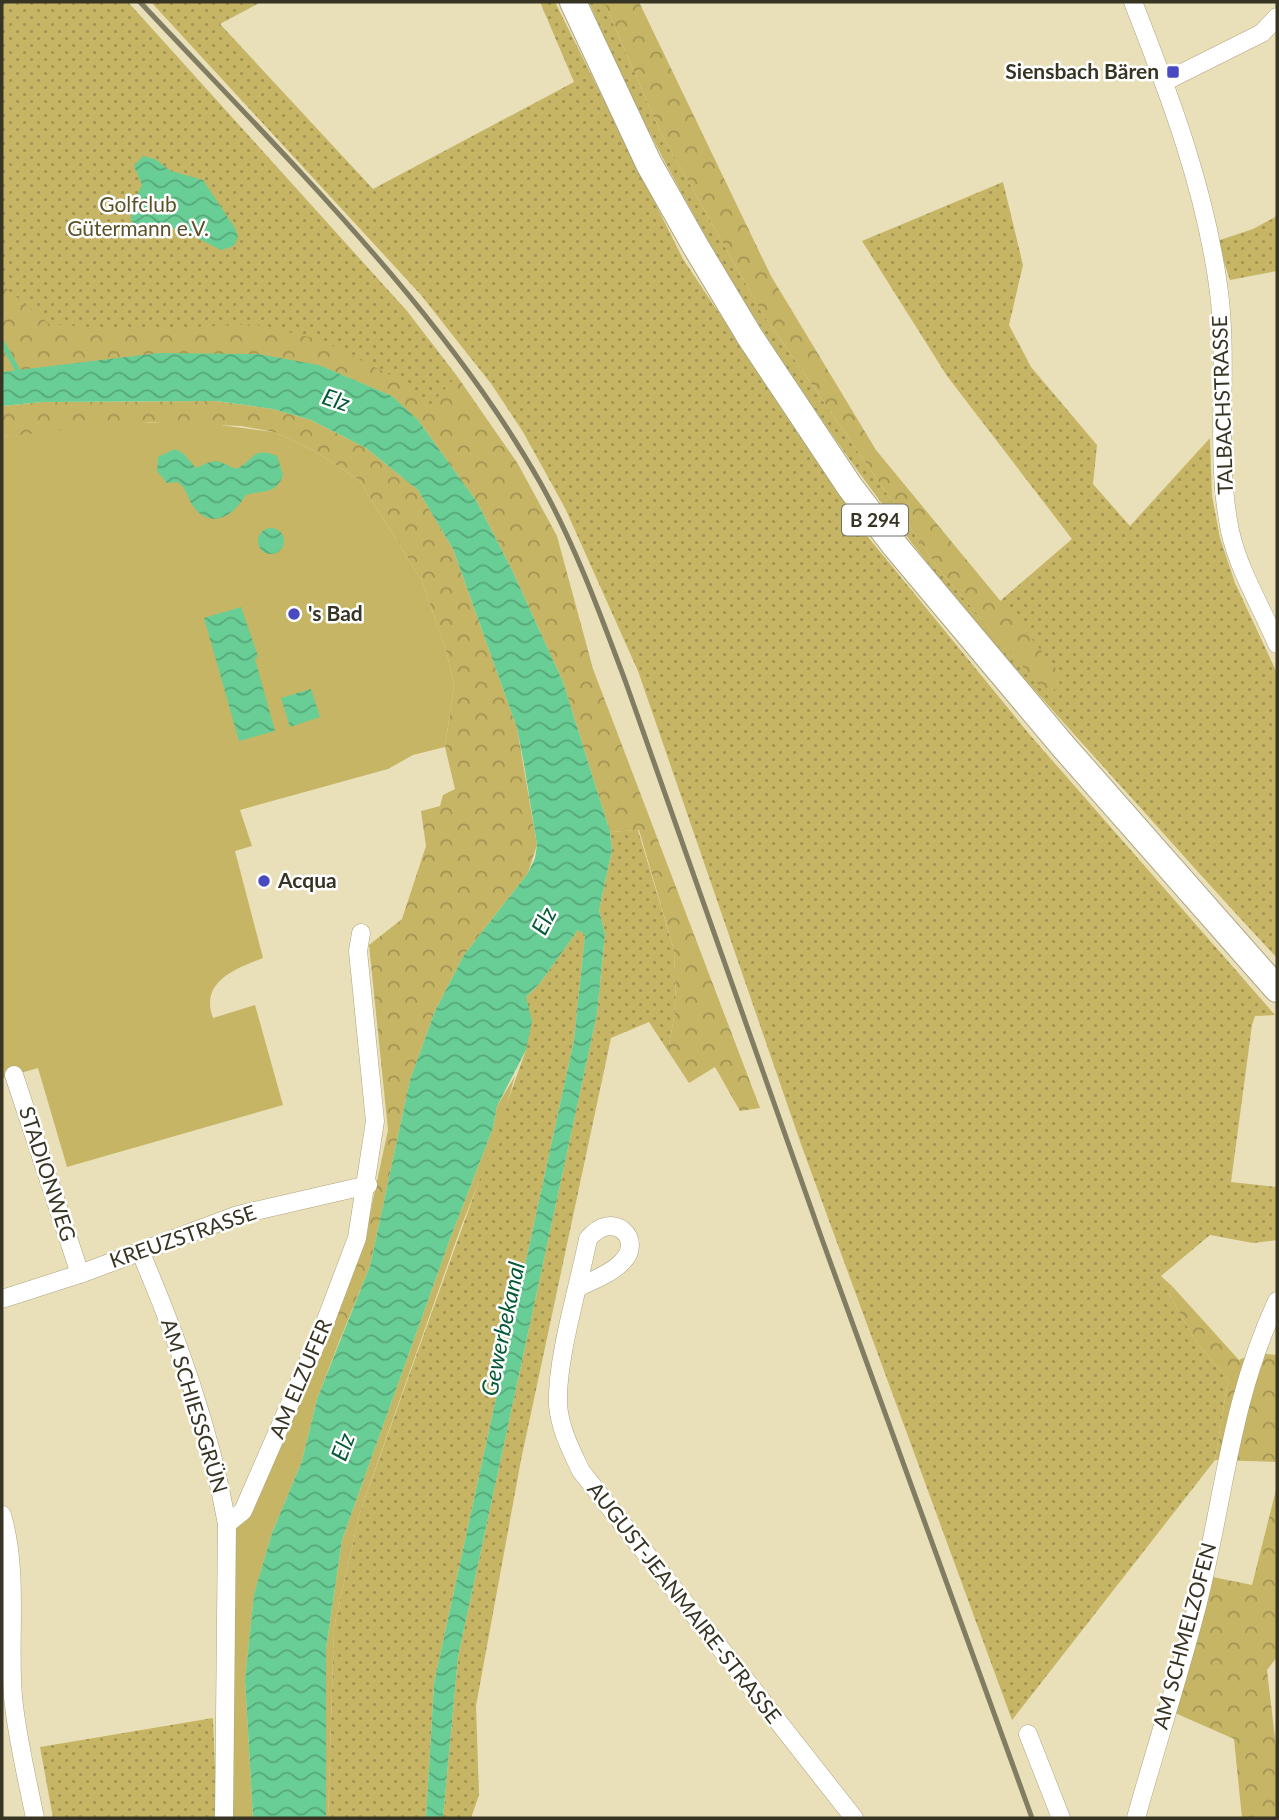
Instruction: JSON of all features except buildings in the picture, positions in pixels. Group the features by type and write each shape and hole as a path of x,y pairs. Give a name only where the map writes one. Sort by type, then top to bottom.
{"highway":[{"name":"B 294","path":"573,2 649,164 696,247 750,337 850,487 896,547 1063,746 1272,982"}],"street":[{"name":"TALBACHSTRASSE","path":"1133,2 1164,82 1200,195 1219,293 1224,345 1223,465 1230,532 1239,563 1277,643"},
{"path":"1164,82 1262,33 1277,17"},
{"name":"AM ELZUFER","path":"227,1524 243,1511 339,1289 357,1238 368,1185 375,1121 358,951 360,933"},
{"name":"STADIONWEG","path":"14,1074 80,1274"},
{"name":"KREUZSTRASSE","path":"2,1299 80,1274 237,1214 368,1185"},
{"name":"AM SCHIESSGRÜN","path":"140,1251 182,1350 219,1476 227,1524"},
{"name":"AUGUST-JEANMAIRE-STRASSE","path":"579,1287 561,1371 558,1405 564,1435 581,1471 854,1818"},
{"name":"AM SCHMELZOFEN","path":"1136,1818 1195,1614 1237,1411 1250,1365 1277,1301"},
{"path":"2,1515 9,1541 11,1572 13,1695 35,1818"},
{"path":"224,1818 227,1524"},
{"path":"1028,1734 1062,1818"}],"green space":[{"name":"Golfclub Gütermann e.V.","path":"2,2 128,2 407,311 457,376 418,420 392,396 319,365 2,372"},
{"path":"151,2 261,2 220,24 373,189 574,82 540,2 555,2 683,259 868,537 1030,735 1275,1015 1255,1016 1252,1025 1231,1182 1277,1187 1277,1240 1253,1243 1210,1235 1161,1276 1172,1286 1169,1294 1195,1340 1228,1380 1215,1460 1012,1720 802,1147 638,671 565,508 523,432 492,385 421,295"},
{"path":"589,2 604,2 659,129 761,311 941,572 1049,696 1062,676 999,602 1072,539 947,376 862,241 1003,182 1023,265 1009,325 1031,367 1097,445 1093,484 1130,526 1210,438 1212,496 1220,538 1235,583 1277,673 1277,958 978,625 886,509 836,440 744,300 701,227 623,78"},
{"path":"604,2 639,2 771,276 876,450 1063,677 1049,697 941,572 761,311 659,129"},
{"path":"1277,216 1277,271 1230,280 1217,241 1253,229"},
{"path":"2,285 49,324 131,330 256,324 321,340 392,376 429,406 457,376 518,464 557,536 593,669 760,1108 740,1111 715,1067 689,1083 668,1051 676,1005 674,950 639,830 610,832 563,682 512,570 477,502 418,420 392,396 319,365 2,372"},
{"path":"216,401 273,409 311,420 366,448 418,490 453,549 517,728 537,845 528,873 464,955 435,1011 410,1080 370,1266 339,1342 329,1333 368,1223 388,1130 369,945 402,919 426,846 421,811 440,806 443,795 455,789 445,747 454,685 447,654 422,581 359,480 315,451 274,432 241,426 153,422 2,437 2,406 42,402"},
{"path":"190,421 274,432 315,451 359,480 422,581 447,654 454,685 445,747 413,755 388,769 240,810 252,846 235,851 263,958 242,966 223,978 211,994 210,1005 213,1018 255,1005 283,1105 67,1167 38,1068 3,1078 2,1074 2,437 112,424"},
{"path":"638,830 674,950 676,1005 668,1051 649,1022 611,1038 521,1460 476,1706 479,1795 471,1818 443,1818 458,1657 597,1014 605,934 599,910 612,850 610,832"},
{"path":"578,930 585,935 574,1040 434,1683 426,1818 328,1818 334,1627 360,1512 526,1050 526,997 540,983"},
{"path":"515,1076 499,1130 461,1227 360,1512 334,1627 326,1818 326,1649 342,1540 450,1239 493,1128 497,1106"},
{"path":"1172,1286 1239,1360 1255,1353 1277,1355 1277,1462 1215,1460 1228,1380 1195,1340 1169,1294"},
{"path":"323,1328 339,1342 317,1399 302,1461 272,1533 254,1595 245,1680 253,1818 224,1818 227,1524"},
{"path":"1277,1486 1277,1657 1267,1670 1277,1755 1277,1818 1242,1818 1234,1739 1166,1709 1203,1575 1252,1585"},
{"path":"213,1718 217,1818 53,1818 40,1747"}],"water":[{"path":"143,156 155,159 171,171 203,180 235,228 238,237 234,246 221,250 177,228 151,235 135,231 131,213 142,185 134,166"},
{"name":"Elz","path":"159,353 258,354 319,365 392,396 418,420 477,502 512,570 563,682 610,832 612,850 599,910 605,934 597,1014 458,1657 443,1818 426,1818 434,1683 574,1040 585,935 578,930 540,983 526,997 532,1021 526,1050 497,1106 493,1128 450,1239 342,1540 326,1649 326,1818 253,1818 245,1680 254,1594 272,1533 302,1461 317,1399 370,1266 410,1080 435,1011 464,955 528,873 537,845 517,728 453,549 418,490 366,448 311,420 273,409 216,401 42,402 2,406 2,372"},
{"path":"175,449 183,453 196,468 216,461 236,469 258,453 269,453 277,456 283,475 273,489 246,495 231,512 218,519 210,518 196,510 178,482 167,483 157,471 158,457"},
{"path":"271,528 280,532 284,541 280,550 271,554 262,550 258,541 262,532"},
{"path":"241,607 258,656 255,659 275,731 239,741 204,618"},
{"path":"311,689 320,717 290,727 281,698"}],"waterway":[{"path":"2,342 18,371"}],"railway":[{"path":"140,2 301,173 407,293 456,355 501,419 541,484 566,532 626,683 823,1242 1032,1818"}],"place":[{"name":"Siensbach Bären","path":"1173,72"},
{"name":"'s Bad","path":"294,614"},
{"name":"Acqua","path":"264,881"}],"water label":[{"name":"Gewerbekanal","path":"503,1329"}]}
